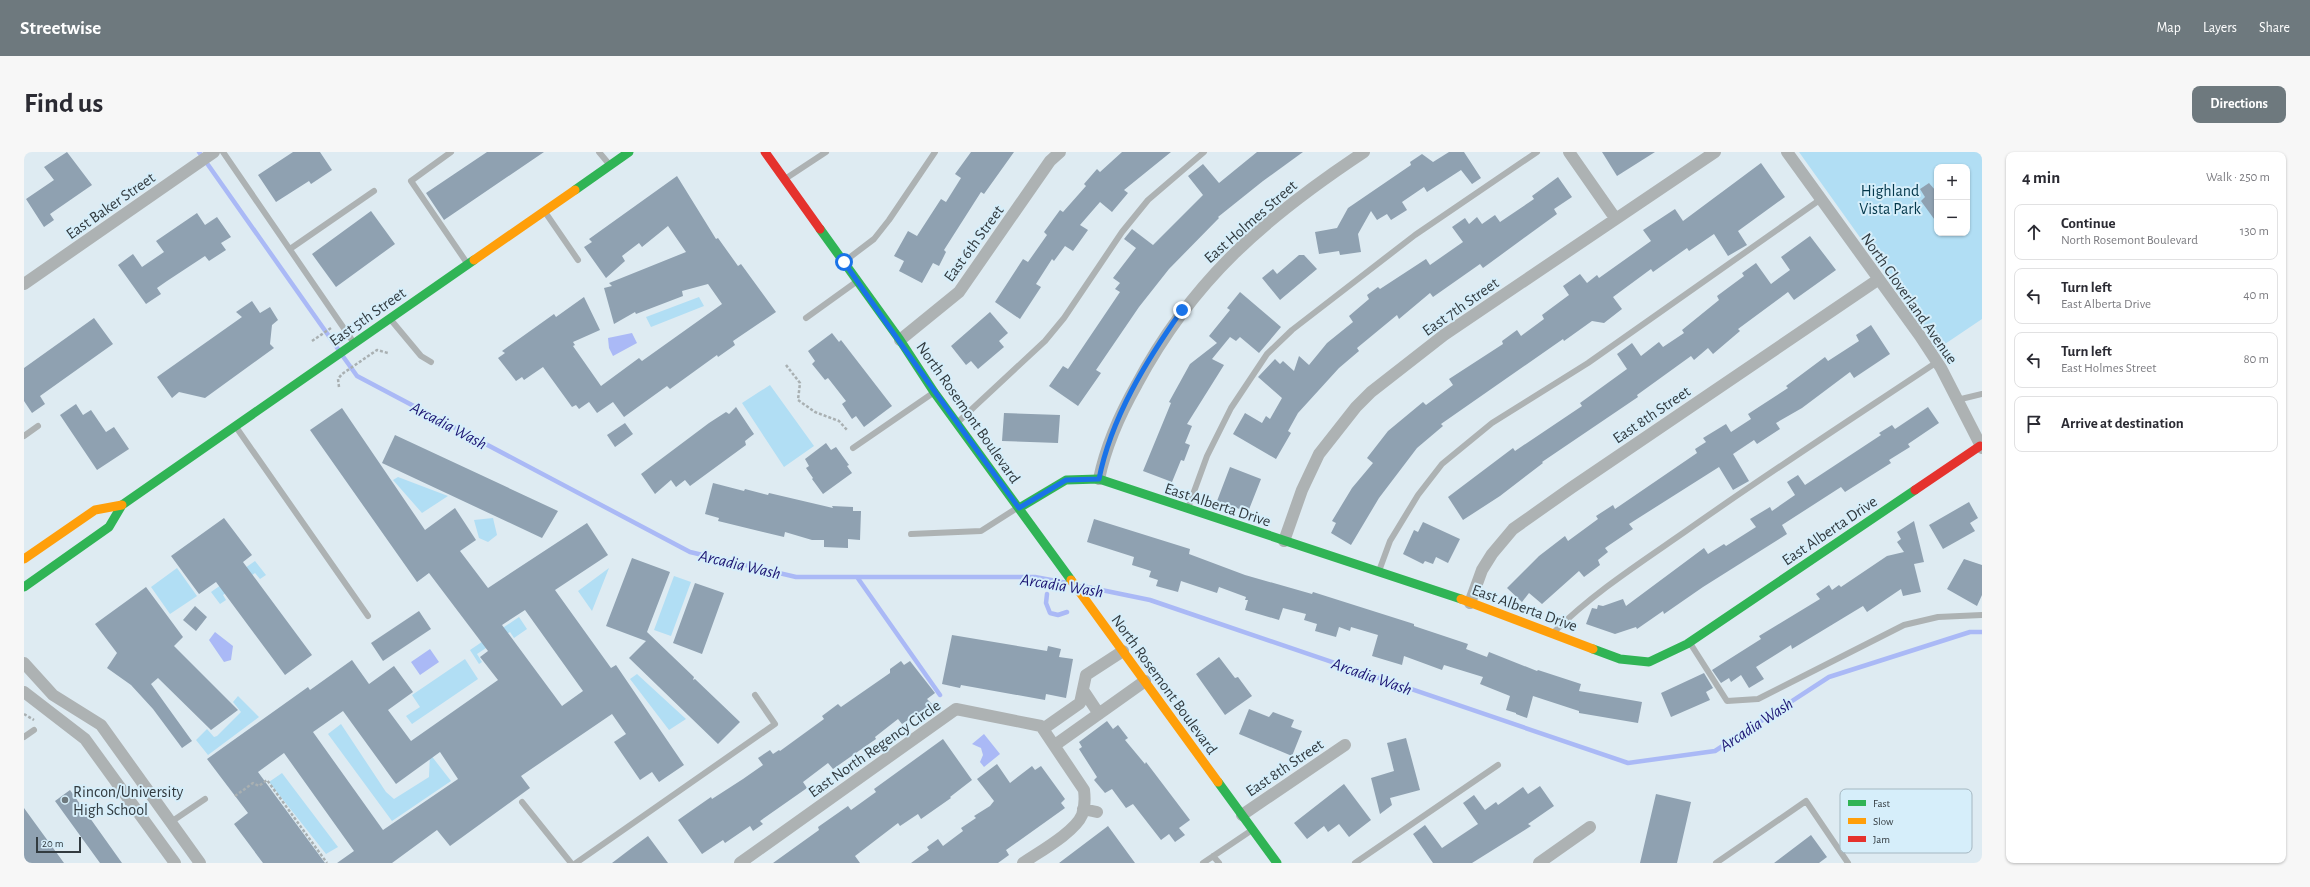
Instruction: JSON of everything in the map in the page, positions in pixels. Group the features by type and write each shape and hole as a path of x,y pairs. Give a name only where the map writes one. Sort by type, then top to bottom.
{"street":[{"name":"East Baker Street","path":"24,284 214,152"},
{"name":"East 5th Street","path":"24,587 109,527 122,505 629,152"},
{"name":"North Rosemont Boulevard","path":"765,152 900,340 934,392 1070,576 1088,604 1277,863"},
{"name":"East 6th Street","path":"900,340 959,292 1050,161 1060,152"},
{"name":"East Holmes Street","path":"1099,479 1107,447 1125,404 1152,355 1196,293 1234,252 1256,232 1307,192 1364,152"},
{"path":"1569,152 1616,218"},
{"name":"East 7th Street","path":"1284,541 1302,490 1319,454 1356,407 1371,392 1444,335 1715,152"},
{"name":"North Cloverland Avenue","path":"1787,152 1937,362 1981,447"},
{"name":"East 8th Street","path":"1470,603 1482,570 1492,554 1514,529 1571,488 1878,278"},
{"name":"East Alberta Drive","path":"1019,508 1066,480 1099,479 1187,510 1470,603 1620,659 1649,662 1689,642 1981,447"},
{"name":"East 5th Street","path":"24,559 95,510 122,505"},
{"path":"1023,863 1069,830 1082,816 1084,790 1043,729 1080,703 1086,675 1123,651"},
{"path":"24,663 53,695 101,726 200,863"},
{"path":"1055,745 1145,681"},
{"path":"1083,690 1099,714"},
{"path":"24,692 85,739 175,863"},
{"name":"East North Regency Circle","path":"740,863 956,709 1041,726 1043,729"},
{"name":"East 8th Street","path":"1242,815 1345,745"},
{"path":"1083,809 1096,812"},
{"path":"155,835 171,822"},
{"path":"1539,863 1590,827"}],"lane":[{"path":"223,152 290,249 350,345"},
{"path":"451,152 411,181 468,264"},
{"path":"599,152 610,166"},
{"path":"784,180 826,152"},
{"path":"844,262 874,239 890,220 935,152"},
{"path":"957,423 1045,341 1064,318 1122,232 1148,200 1204,152"},
{"path":"1187,510 1207,456 1231,408 1268,354 1292,330 1415,235 1537,152"},
{"path":"290,249 374,191"},
{"path":"1379,572 1390,541 1418,495 1442,464 1492,423 1588,363 1821,199"},
{"path":"544,211 578,260"},
{"path":"806,318 857,281"},
{"path":"390,318 421,356 431,362"},
{"path":"1553,634 1572,614 1616,580 1718,508 1937,362"},
{"path":"854,448 934,392"},
{"path":"1957,400 1982,394"},
{"path":"24,436 38,426"},
{"path":"235,426 368,616"},
{"path":"911,534 981,531 1019,508"},
{"path":"1689,642 1727,701 1758,699 1904,625 1938,617 1982,615"},
{"path":"576,863 775,724 755,695"},
{"path":"24,738 34,730"},
{"path":"1355,863 1498,765"},
{"path":"171,822 205,799"},
{"path":"1716,863 1806,801 1840,851"},
{"path":"522,802 571,863"},
{"path":"1203,863 1252,830"},
{"path":"1841,853 1848,863"},
{"path":"1213,856 1219,863"}],"path":[{"path":"312,341 333,326"},
{"path":"338,387 338,379 357,363 377,350 388,353"},
{"path":"786,365 800,383 798,400 815,412 839,421 847,430"},
{"path":"235,796 253,783 259,786 267,780 327,863"}],"green space":[{"name":"Highland Vista Park","path":"1799,152 1982,152 1982,319 1939,348"},
{"path":"699,297 704,306 651,327 646,317"},
{"path":"770,385 814,446 784,467 742,403"},
{"path":"398,477 448,496 422,513 393,480"},
{"path":"493,518 497,535 488,542 479,538 474,520"},
{"path":"255,561 266,575 260,579 255,573 223,595 226,600 220,604 211,592"},
{"path":"177,568 197,596 170,614 151,587"},
{"path":"609,568 592,611 578,591"},
{"path":"674,576 691,582 671,636 654,630"},
{"path":"519,617 527,629 514,638 510,632 477,654 482,662 479,664 470,650"},
{"path":"465,659 478,679 412,724 406,716 420,707 412,695"},
{"path":"637,674 686,719 669,730 630,679"},
{"path":"238,696 259,717 208,755 196,740 207,729 214,737 217,736 241,712 233,702"},
{"path":"341,724 386,792 394,799 429,777 430,754 451,781 392,821 328,734"},
{"path":"282,773 338,847 326,854 269,782"}],"water":[{"path":"632,333 637,343 613,356 609,348 608,338"},
{"path":"215,632 233,646 231,660 224,662 209,640"},
{"path":"430,649 439,662 420,675 411,662"},
{"path":"984,734 1000,754 984,767 980,762 983,755 981,748 972,744"}],"building":[{"path":"67,152 92,185 50,214 54,220 44,227 26,199 54,180 44,167"},
{"path":"293,152 320,152 332,170 311,184 309,181 276,202 258,175"},
{"path":"487,152 544,152 444,220 426,193"},
{"path":"971,152 1014,152 984,194 981,192 944,250 946,252 939,266 933,263 922,283 899,271 904,261 894,256 908,231 917,236 941,199 946,202 961,178 955,174"},
{"path":"1122,152 1171,152 1124,190 1128,193 1112,212 1100,202 1080,225 1088,230 1073,251 1065,246 1054,261 1052,259 1036,284 1041,287 1020,319 995,302 1023,259 1028,262 1047,235 1044,232 1060,210 1063,212 1086,186 1084,184 1097,169 1100,172"},
{"path":"1257,152 1303,152 1263,181 1218,217 1219,218 1169,269 1139,307 1096,370 1101,373 1078,406 1049,386 1063,366 1068,369 1120,292 1115,289 1120,283 1113,278 1136,248 1124,239 1132,229 1153,245 1203,195 1188,176 1203,164 1219,183"},
{"path":"1449,152 1464,152 1481,178 1472,184 1461,170 1427,192 1424,187 1402,202 1407,210 1391,220 1387,214 1377,220 1371,211 1358,234 1361,252 1340,255 1339,251 1319,254 1315,232 1337,228 1348,208 1411,165 1410,162 1422,154 1433,162"},
{"path":"1602,152 1655,152 1617,176"},
{"path":"1761,163 1785,197 1738,231 1747,245 1728,256 1714,234 1689,251 1687,248 1653,272 1651,269 1613,297 1622,309 1604,323 1592,321 1564,341 1563,339 1441,424 1443,426 1417,448 1379,498 1351,545 1331,533 1336,523 1332,521 1352,488 1373,463 1367,458 1388,431 1423,402 1426,405 1453,385 1449,379 1503,344 1502,341 1517,330 1521,336 1544,319 1542,315 1569,295 1563,286 1580,274 1587,283 1597,275 1599,278 1651,241 1643,230 1675,209 1683,221"},
{"path":"677,176 716,239 718,238 738,266 741,264 776,312 733,341 735,345 718,357 717,355 670,389 667,386 624,417 613,402 597,413 589,402 579,409 576,405 572,407 543,367 524,380 522,377 516,381 498,358 505,353 502,351 554,314 556,317 584,297 600,330 573,342 575,345 573,346 601,386 639,358 642,361 722,304 708,284 682,291 683,296 636,314 635,312 614,324 604,288 612,286 609,283 686,252 668,226 642,247 639,243 622,256 625,261 606,278 584,247 592,242 589,239"},
{"path":"1558,177 1572,197 1554,209 1557,214 1483,268 1480,264 1433,297 1430,293 1399,319 1397,315 1357,348 1359,351 1339,368 1298,413 1288,431 1291,433 1276,459 1233,434 1245,413 1262,423 1266,416 1270,419 1282,398 1258,377 1275,359 1280,364 1283,361 1294,371 1299,356 1309,365 1327,343 1353,322 1349,316 1369,299 1367,295 1378,287 1380,289 1426,259 1430,265 1463,242 1452,227 1465,218 1469,224 1477,217 1482,224 1495,215 1500,222 1534,199 1532,196"},
{"path":"1929,183 1934,189 1934,219 1921,201 1925,197 1920,189"},
{"path":"371,211 395,244 336,287 312,254"},
{"path":"197,213 205,225 217,217 231,237 221,243 226,250 209,261 205,256 167,281 157,288 161,294 146,304 118,265 133,254 142,267 164,252 156,241"},
{"path":"1810,236 1836,270 1794,300 1788,292 1738,329 1740,331 1713,354 1708,348 1694,360 1691,356 1637,395 1638,397 1542,462 1543,463 1500,496 1463,520 1448,497 1513,448 1515,451 1582,406 1580,403 1627,369 1617,354 1632,343 1641,356 1659,342 1663,347 1684,333 1682,330 1719,300 1717,296 1744,276 1742,273 1756,263 1771,284 1790,270 1781,257"},
{"path":"1299,255 1304,255 1317,269 1280,300 1262,278 1273,269 1277,274"},
{"path":"1240,292 1281,327 1259,353 1240,337 1236,341 1230,337 1212,359 1224,365 1187,424 1192,426 1185,443 1190,445 1184,461 1181,460 1172,482 1143,471 1171,403 1169,402 1190,364 1217,343 1209,336 1230,310 1227,308"},
{"path":"252,301 260,313 270,307 278,320 272,325 270,344 274,348 205,398 179,392 172,398 157,377 242,317 236,312"},
{"path":"990,312 1008,333 999,341 1004,347 978,369 971,361 966,365 951,346"},
{"path":"94,318 113,344 40,396 45,404 32,413 24,401 24,368"},
{"path":"1871,325 1890,354 1854,378 1850,372 1802,408 1776,423 1780,429 1757,444 1754,440 1733,454 1749,481 1733,490 1719,467 1629,524 1633,529 1605,548 1608,552 1598,560 1600,565 1584,577 1579,571 1542,604 1529,593 1522,602 1507,588 1539,556 1565,536 1568,541 1598,519 1596,516 1613,505 1615,509 1697,453 1695,449 1706,442 1703,438 1726,424 1731,432 1751,419 1748,414 1788,388 1786,386 1825,357 1828,361 1859,341 1856,335"},
{"path":"832,333 839,342 841,340 892,406 864,427 856,416 852,419 842,404 846,401 828,378 825,380 812,364 815,361 808,351"},
{"path":"76,404 83,415 91,410 106,432 114,427 129,449 97,470 60,415"},
{"path":"736,407 754,434 745,441 746,445 690,486 685,480 676,487 671,480 655,494 641,474 709,423 726,412 729,414"},
{"path":"1928,407 1939,423 1908,444 1910,447 1889,460 1891,463 1845,492 1841,487 1782,525 1787,534 1703,587 1664,614 1663,611 1637,629 1636,627 1615,634 1586,624 1592,608 1597,609 1598,605 1603,606 1623,599 1626,606 1704,548 1708,554 1724,544 1726,546 1756,527 1750,519 1770,507 1772,511 1795,495 1787,482 1798,475 1805,485 1881,435 1879,433 1892,425 1895,429"},
{"path":"342,408 425,530 455,508 476,540 460,551 488,588 587,523 608,555 555,590 611,668 616,665 684,765 659,782 652,772 640,780 614,742 626,734 612,714 521,776 530,788 450,846 437,830 392,863 337,863 354,851 284,753 258,772 325,863 263,863 234,824 248,813 207,759 308,687 310,690 352,660 369,684 394,666 413,692 388,710 411,741 498,680 480,657 488,651 429,573 417,582 310,430","holes":["525,610 583,691 562,706 502,625","343,711 396,784 440,752 458,779 383,830 313,732"]},
{"path":"1004,413 1060,415 1058,443 1002,441"},
{"path":"625,423 633,434 615,447 607,435"},
{"path":"395,435 558,511 542,538 382,463"},
{"path":"826,443 831,450 836,447 849,465 847,466 852,473 823,494 806,468 809,466 805,459"},
{"path":"1230,467 1261,479 1248,512 1217,501"},
{"path":"713,483 744,491 745,489 768,495 769,493 833,508 832,506 853,507 853,511 861,511 860,540 848,539 848,548 824,547 824,540 812,540 785,532 784,537 718,521 719,518 705,514"},
{"path":"1969,502 1978,518 1970,523 1975,531 1943,549 1929,525"},
{"path":"224,518 252,555 243,562 312,655 285,675 216,582 199,594 171,556"},
{"path":"1094,519 1190,549 1189,554 1245,575 1312,594 1313,592 1414,624 1414,626 1468,644 1466,649 1487,657 1489,652 1537,671 1538,670 1581,684 1579,691 1642,702 1638,723 1579,713 1579,711 1533,696 1527,718 1506,710 1510,696 1480,684 1483,677 1444,665 1442,670 1404,656 1402,665 1372,656 1378,635 1351,627 1350,631 1339,627 1336,637 1315,631 1317,624 1304,620 1306,614 1283,608 1279,620 1245,610 1248,600 1245,600 1246,597 1219,587 1217,593 1181,581 1178,592 1156,586 1158,580 1149,577 1151,571 1132,565 1134,557 1087,542"},
{"path":"1914,521 1924,562 1914,564 1921,592 1903,596 1901,589 1867,612 1863,606 1792,649 1791,645 1756,667 1764,679 1749,688 1741,675 1731,682 1729,678 1721,683 1712,670 1761,639 1759,636 1820,599 1816,594 1829,585 1832,590 1839,585 1841,587 1887,556 1904,552 1897,542 1901,539 1897,532"},
{"path":"1423,522 1460,539 1448,563 1436,557 1433,564 1425,561 1423,564 1403,554 1414,530 1418,532"},
{"path":"632,558 670,572 647,632 694,677 693,680 695,679 740,722 718,744 629,658 646,641 606,626"},
{"path":"1964,559 1982,565 1982,595 1977,606 1947,589"},
{"path":"695,583 724,593 702,654 673,643"},
{"path":"146,587 183,637 174,646 238,710 211,730 158,678 151,684 192,741 182,748 153,709 131,685 107,668 117,653 95,624"},
{"path":"195,606 207,617 196,631 183,620"},
{"path":"419,611 431,629 383,661 371,643"},
{"path":"952,635 1047,651 1048,646 1061,649 1059,657 1073,659 1066,698 1046,694 1045,700 961,685 960,688 942,684"},
{"path":"1219,657 1235,678 1238,677 1252,696 1225,715 1196,674"},
{"path":"901,661 904,665 910,661 935,693 927,699 932,704 902,724 898,719 875,737 876,739 833,769 828,763 803,782 807,788 760,821 763,824 753,831 750,826 725,843 723,840 702,854 678,820 711,797 712,799 763,765 758,758 770,750 773,754 779,750 780,751 824,719 822,716 838,704 841,707 890,673 890,669"},
{"path":"1704,673 1713,688 1706,692 1710,700 1671,717 1661,693"},
{"path":"1249,709 1269,717 1273,712 1294,720 1291,727 1302,731 1292,756 1239,734"},
{"path":"1107,721 1113,729 1118,725 1128,738 1125,740 1145,764 1146,762 1190,820 1179,828 1185,835 1175,842 1169,834 1161,840 1133,804 1126,808 1112,789 1105,793 1094,780 1097,777 1079,749 1082,747 1079,742"},
{"path":"1406,738 1420,790 1390,798 1392,805 1380,814 1371,778 1394,771 1387,743"},
{"path":"943,739 972,780 950,797 951,798 921,819 918,814 900,826 898,823 855,856 860,863 773,863 819,830 818,827 848,806 851,810 876,792 874,789"},
{"path":"997,764 1010,783 1032,766 1035,770 1041,766 1065,799 1061,803 1065,808 1006,850 1009,855 998,863 911,863 929,850 927,847 938,839 943,846 963,831 961,828 976,818 974,816 990,806 994,801 977,779"},
{"path":"1344,784 1371,820 1349,837 1339,824 1328,832 1324,826 1307,839 1294,823"},
{"path":"1540,786 1554,806 1528,824 1531,826 1472,863 1433,863 1413,834 1425,825 1442,848 1478,824 1463,803 1474,795 1485,810 1496,802 1498,805 1523,787 1528,794"},
{"path":"70,790 122,863 100,863 55,801"},
{"path":"1656,794 1691,802 1677,863 1640,863"},
{"path":"24,808 64,863 24,863"},
{"path":"1108,826 1135,863 1059,863"},
{"path":"1811,835 1827,857 1819,863 1774,863"},
{"path":"648,836 668,863 612,863 633,847"}],"waterway":[{"name":"Arcadia Wash","path":"199,152 338,349"},
{"name":"Arcadia Wash","path":"342,355 357,376 690,552 796,577 1035,577 1067,583"},
{"path":"857,577 940,695"},
{"name":"Arcadia Wash","path":"1082,586 1150,600 1628,763 1715,751 1829,677 1970,632 1982,632"},
{"path":"1047,594 1046,603 1050,613 1058,615 1067,612"}],"traffic: fast":[{"path":"575,190 629,152"},
{"path":"820,229 900,340 934,392 1071,580"},
{"path":"24,587 109,527 122,505 474,260"},
{"path":"1019,508 1066,480 1099,479 1461,599"},
{"path":"1593,649 1620,659 1649,662 1687,644 1915,490"},
{"path":"1218,782 1277,863"}],"traffic: slow":[{"path":"474,260 575,190"},
{"path":"24,559 95,510 122,505"},
{"path":"1071,580 1218,782"},
{"path":"1461,599 1593,649"}],"traffic: jam":[{"path":"765,152 820,229"},
{"path":"1915,490 1980,446"}],"place":[{"name":"Rincon/University High School","path":"65,800"}],"route":[{"path":"844,262 900,340 934,392 1019,508 1050,487 1066,480 1099,479 1103,459 1125,404 1164,335 1182,310"}]}
